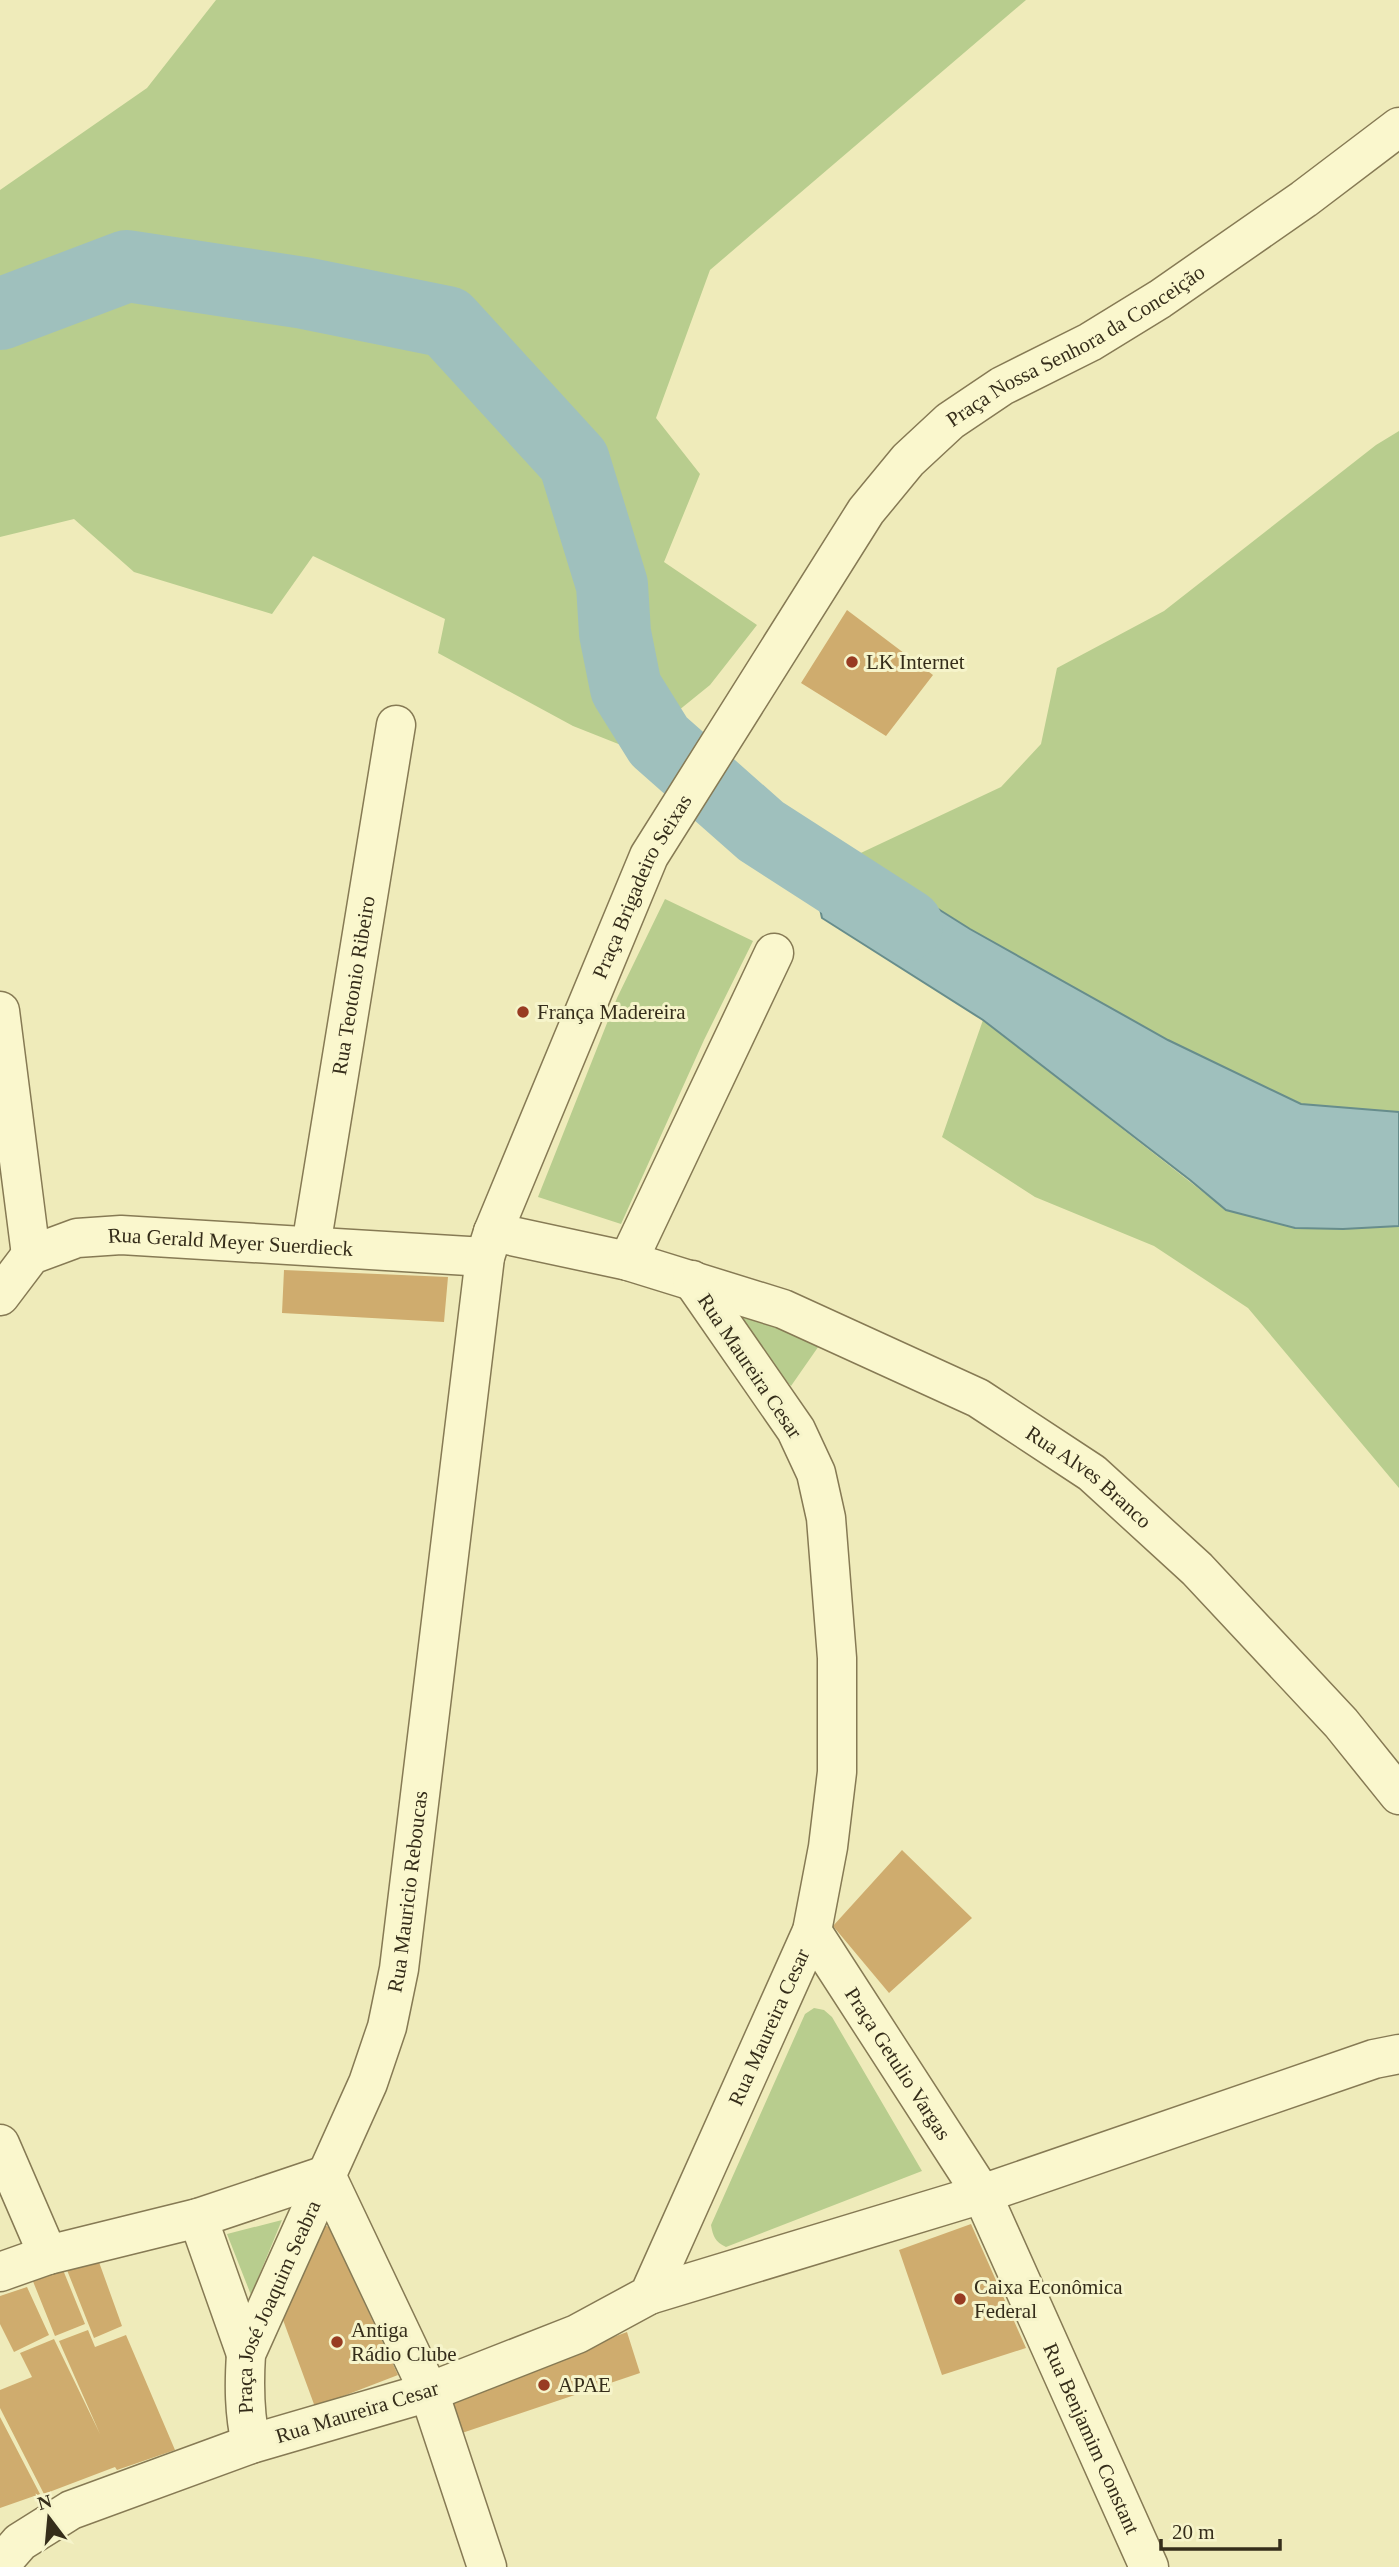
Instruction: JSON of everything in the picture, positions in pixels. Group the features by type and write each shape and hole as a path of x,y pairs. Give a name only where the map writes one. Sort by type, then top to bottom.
{"street":[{"name":"Praça Nossa Senhora da Conceição","path":"800,613 866,512 908,460 950,421 1002,386 1090,342 1160,299 1304,199 1399,127"},
{"name":"Praça Brigadeiro Seixas","path":"489,1245 649,856 800,613"},
{"name":"Rua Teotonio Ribeiro","path":"311,1246 396,725"},
{"path":"628,1261 774,953"},
{"path":"0,1011 13,1269"},
{"name":"Rua Gerald Meyer Suerdieck","path":"13,1269 77,1238 121,1235 311,1246 489,1245"},
{"name":"Rua Maureira Cesar","path":"0,2565 20,2542 71,2510 251,2444 429,2392 577,2334 649,2295 812,1931 828,1847 837,1772 837,1658 826,1518 816,1473 796,1430 692,1280 628,1261 489,1245"},
{"name":"Rua Mauricio Reboucas","path":"326,2175 368,2083 387,2027 400,1969 489,1245"},
{"name":"Rua Alves Branco","path":"692,1280 783,1308 978,1398 1092,1473 1197,1569 1340,1723 1399,1795"},
{"name":"Praça Getulio Vargas","path":"812,1931 982,2194"},
{"path":"649,2295 982,2194 1374,2059 1399,2054"},
{"path":"0,2144 48,2256"},
{"path":"0,2272 48,2256 198,2218 326,2175 429,2392 487,2567"},
{"name":"Praça José Joaquim Seabra","path":"251,2444 245,2418 243,2389 246,2354 326,2175"},
{"name":"Rua Benjamim Constant","path":"982,2194 1149,2567"},
{"path":"198,2218 246,2354"}],"green space":[{"path":"216,0 1026,0 710,270 656,418 700,474 664,562 757,625 710,685 631,749 573,726 438,653 445,619 313,556 272,614 134,572 74,519 0,537 0,190 147,88"},
{"path":"1399,431 1399,1112 1301,1104 1168,1040 970,929 908,890 848,859 1001,787 1041,744 1057,668 1164,611 1376,445"},
{"path":"665,899 753,941 704,1040 621,1224 538,1197 617,998"},
{"path":"983,1020 1226,1210 1295,1228 1399,1226 1399,1488 1248,1308 1154,1246 1035,1197 942,1137"},
{"path":"746,1307 823,1340 791,1386 735,1323"},
{"path":"814,2008 824,2010 832,2017 922,2171 726,2247 715,2238 711,2225 805,2014"},
{"path":"282,2220 251,2295 227,2234"}],"water":[{"path":"848,859 908,890 970,929 1168,1040 1301,1104 1399,1112 1399,1226 1295,1228 1226,1210 983,1020 822,918 818,896 821,882 824,876"}],"building":[{"path":"847,610 933,675 886,736 801,683"},
{"path":"284,1270 448,1277 444,1322 282,1313"},
{"path":"902,1850 972,1918 889,1993 833,1926"},
{"name":"Caixa Econômica Federal","path":"971,2224 1026,2348 942,2375 899,2250"},
{"name":"Antiga Rádio Clube","path":"324,2225 329,2227 398,2375 315,2407 279,2309"},
{"path":"95,2251 122,2326 94,2338 63,2260"},
{"path":"59,2260 85,2324 55,2336 28,2269"},
{"path":"27,2287 49,2335 14,2352 0,2324 0,2296"},
{"path":"88,2330 95,2347 126,2335 175,2450 117,2470 115,2467 44,2494 0,2408 0,2390 32,2377 20,2353 54,2339 100,2434 59,2341"},
{"name":"APAE","path":"627,2332 640,2373 462,2433 451,2397"},
{"path":"0,2417 40,2494 0,2508"}],"waterway":[{"path":"0,314 127,266 304,293 447,322 574,461 612,585 615,633 626,688 659,741 761,831 907,925"}],"place":[{"name":"LK Internet","path":"852,662"},
{"name":"França Madereira","path":"523,1012"},
{"name":"Caixa Econômica Federal","path":"960,2299"},
{"name":"Antiga Rádio Clube","path":"337,2342"},
{"name":"APAE","path":"544,2385"}]}
